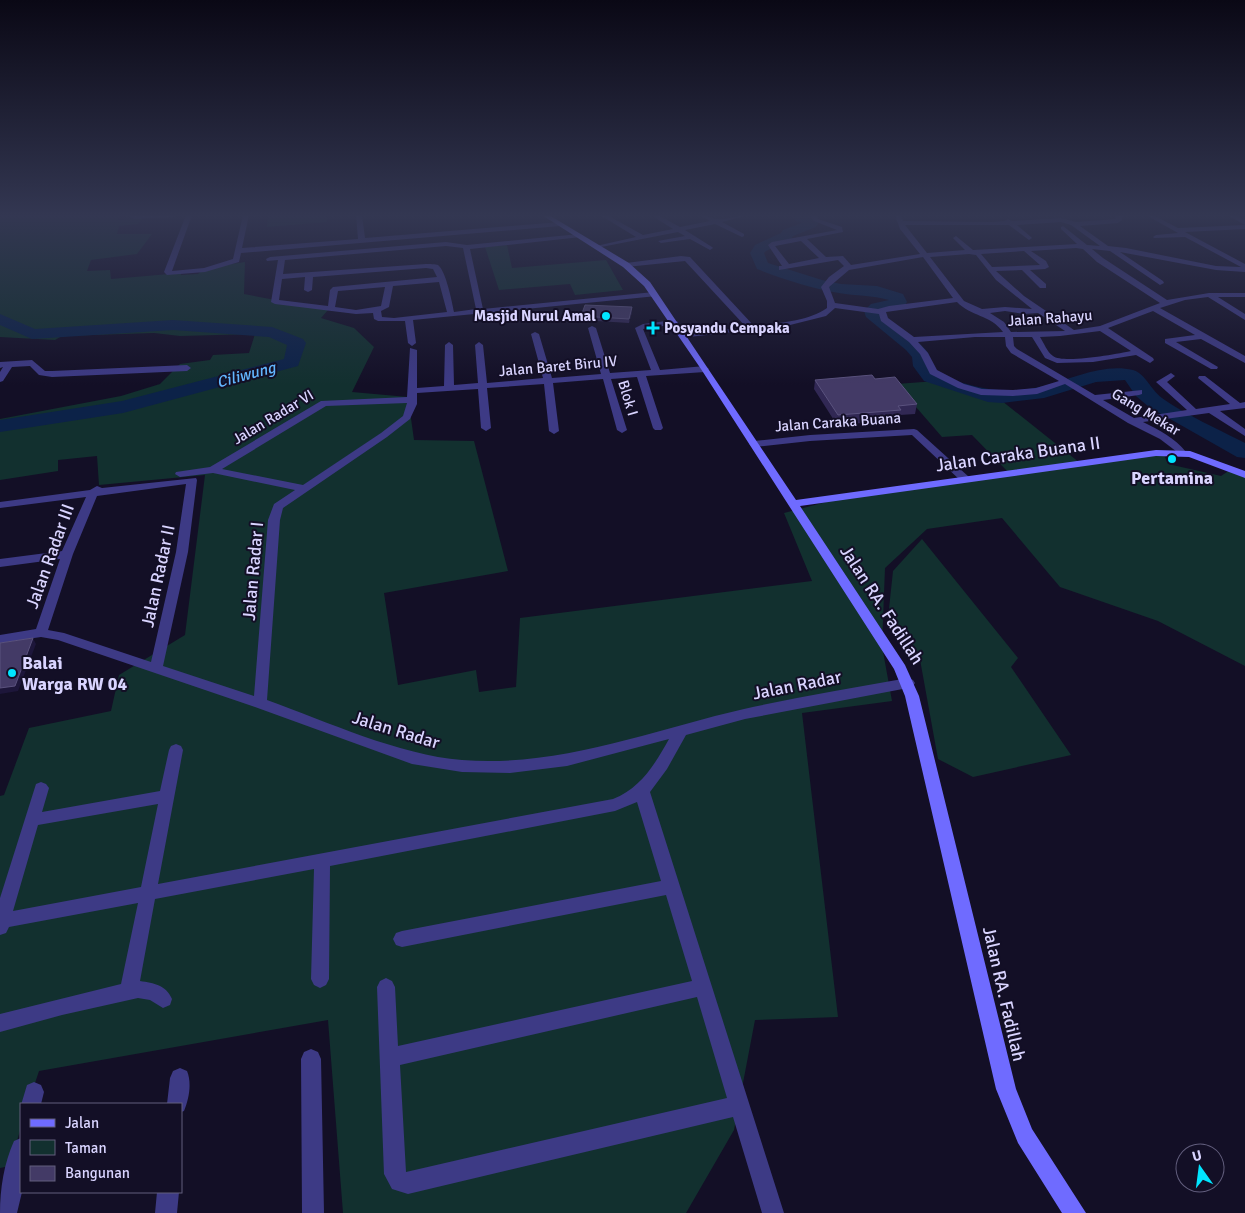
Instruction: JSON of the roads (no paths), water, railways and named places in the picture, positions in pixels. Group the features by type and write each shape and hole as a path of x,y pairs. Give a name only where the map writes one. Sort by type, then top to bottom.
{"main road":[{"name":"Jalan RA. Fadillah","path":"634,272 654,294 706,369 908,683 1006,1089 1025,1136 1075,1213"},
{"name":"Jalan Caraka Buana II","path":"793,504 1156,452 1181,452 1203,458 1245,475"}],"street":[{"path":"169,272 183,272"},
{"path":"279,272 275,302 356,312 377,310 385,307 390,283"},
{"path":"278,277 352,272"},
{"path":"372,285 373,272"},
{"path":"439,272 451,314"},
{"path":"471,272 480,311"},
{"path":"699,272 751,328"},
{"path":"832,305 826,285 843,272"},
{"path":"937,272 958,300 966,306 998,321 1010,335"},
{"path":"992,272 1018,297 1072,332"},
{"path":"1029,272 1043,286"},
{"path":"1116,272 1166,303"},
{"path":"1143,272 1160,283"},
{"path":"308,290 309,275"},
{"path":"331,309 334,290 442,279"},
{"path":"377,310 378,319 380,320 409,319 654,294"},
{"path":"1208,295 1241,312 1245,318"},
{"name":"Jalan Rahayu","path":"912,340 975,334 1035,335 1102,328 1166,303 1208,295 1245,295"},
{"path":"832,305 876,310 958,300"},
{"path":"683,336 804,321 826,313 832,305"},
{"path":"1154,308 1245,360"},
{"path":"979,312 1005,309 1024,312 1040,311"},
{"path":"876,310 884,319 912,340 924,353 933,372 972,390 1002,394 1046,389 1068,382"},
{"path":"409,319 412,346 412,395"},
{"path":"656,372 639,328 674,322"},
{"name":"Blok I","path":"592,328 622,430"},
{"path":"1102,328 1150,360"},
{"path":"535,334 548,381 554,431"},
{"name":"Gang Mekar","path":"1010,335 1010,346 1014,352 1068,382 1131,421 1155,432 1176,446 1181,452"},
{"path":"1035,335 1048,356 1057,362 1091,360 1137,352"},
{"path":"1202,336 1168,341 1214,367"},
{"path":"448,345 449,389"},
{"path":"479,345 486,428"},
{"path":"0,379 4,365 32,363 42,373 52,374 187,368"},
{"name":"Jalan Baret Biru IV","path":"412,395 449,389 706,369"},
{"path":"640,373 658,428"},
{"path":"1171,376 1161,382 1194,412"},
{"path":"1202,378 1242,405"},
{"name":"Gang Mekar","path":"1094,398 1139,392"},
{"name":"Jalan Radar VI","path":"213,470 324,403 412,395"},
{"name":"Jalan Radar I","path":"260,703 275,514 280,503 403,421 410,413 412,395"},
{"path":"1131,421 1242,405"},
{"path":"1210,409 1245,433"},
{"name":"Jalan Caraka Buana","path":"754,444 810,438 914,432 965,479"},
{"path":"0,505 93,493 106,483 213,470 304,488"},
{"name":"Jalan Radar II","path":"93,493 192,481 182,552 156,668"},
{"name":"Jalan Radar III","path":"41,632 66,554 93,493"},
{"path":"0,564 66,554"},
{"name":"Jalan Radar","path":"0,639 41,632 67,638 260,703 412,758 462,766 510,767 567,760 793,703 908,683"},
{"path":"41,788 1,923 593,811 624,803 642,792 659,770 681,730"},
{"path":"129,991 176,750"},
{"path":"642,792 773,1213"},
{"path":"32,820 166,796"},
{"path":"320,979 322,861"},
{"path":"402,939 672,887"},
{"path":"386,987 394,1174 401,1183 408,1183 740,1105"},
{"path":"388,1058 703,987"},
{"path":"0,1022 129,991 149,990 163,999"},
{"path":"311,1059 313,1213"},
{"path":"177,1103 180,1078"},
{"path":"6,1213 20,1152"},
{"path":"166,1213 168,1193"}],"waterway":[{"path":"777,272 821,285 841,289 877,291 897,297 899,302 872,311 874,317 912,346 921,356 922,366 931,377 954,386 988,396 1002,397 1044,392 1094,377 1130,375 1136,379 1143,392 1156,403 1245,452"},
{"name":"Ciliwung","path":"0,319 32,334 173,325 272,332 297,343 292,362 123,407 0,426"}],"place":[{"name":"Masjid Nurul Amal","path":"606,316"},
{"name":"Posyandu Cempaka","path":"653,328"},
{"name":"Pertamina","path":"1172,459"},
{"name":"Balai Warga RW 04","path":"12,673"}]}
